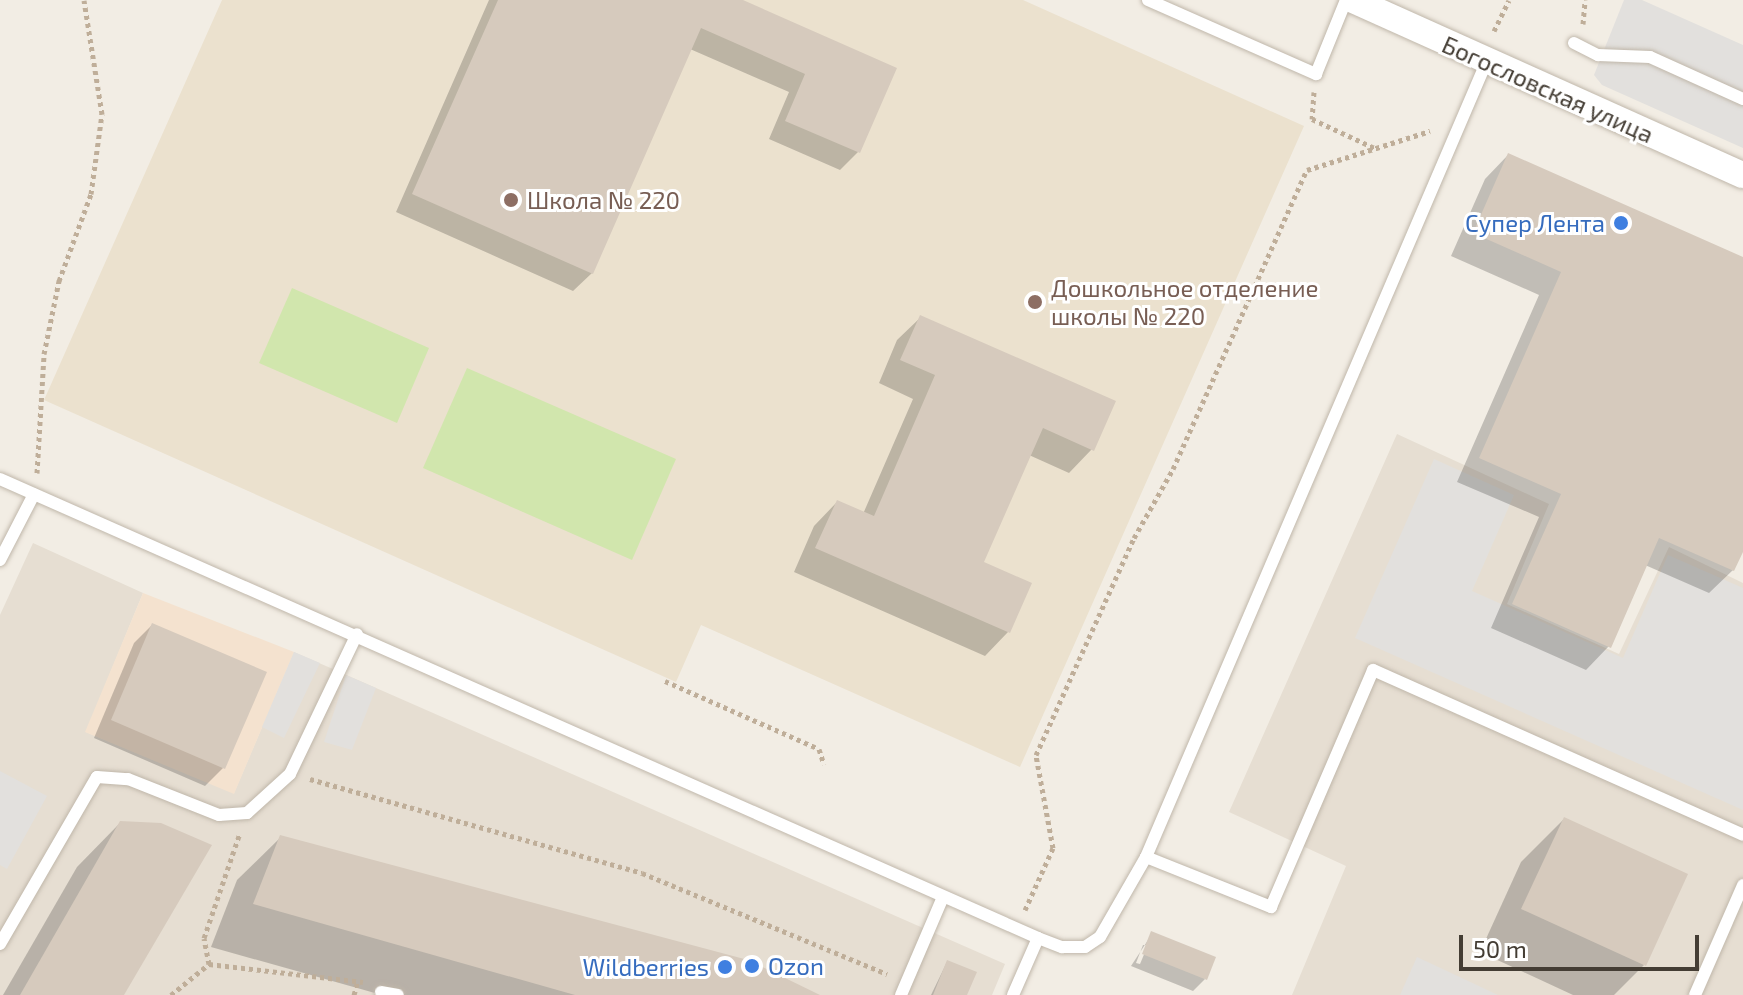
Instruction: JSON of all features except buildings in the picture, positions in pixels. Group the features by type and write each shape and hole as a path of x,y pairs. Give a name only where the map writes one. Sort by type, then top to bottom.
{"street":[{"name":"Богословская улица","path":"1353,0 1487,52 1743,175"}],"lane":[{"path":"1148,0 1316,74 1346,0"},
{"path":"1574,43 1598,55 1650,57 1743,99"},
{"path":"0,479 357,634 943,897 1038,938 1074,947 1100,937 1146,857 1487,52"},
{"path":"0,560 34,494"},
{"path":"0,944 97,777 128,779 219,815 247,813 290,774 357,634"},
{"path":"1146,857 1271,907 1373,670 1743,835"},
{"path":"1695,995 1743,885"},
{"path":"903,989 943,897"},
{"path":"1013,995 1038,938"},
{"path":"381,992 398,995"}],"path":[{"path":"34,494 43,430 44,354 59,281 91,194 102,114 84,0"},
{"path":"1487,52 1509,0"},
{"path":"1316,74 1312,119 1378,149"},
{"path":"1017,928 1053,848 1036,755 1134,538 1173,469 1307,170 1429,134 1435,120"},
{"path":"665,681 819,749 824,764"},
{"path":"290,774 642,873 750,913 903,989"},
{"path":"209,964 204,938 247,813"},
{"path":"171,995 209,964 358,980 381,992"},
{"path":"354,995 358,980"}],"shaded area":[{"name":"Школа № 220","path":"222,0 1023,0 1304,126 1020,767 701,625 676,682 44,400"},
{"path":"1624,0 1642,0 1743,45 1743,148 1602,85 1594,75"},
{"path":"1397,434 1549,504 1507,604 1619,654 1669,547 1743,583 1743,995 1292,995 1346,866 1229,812"},
{"path":"1434,459 1514,495 1472,591 1623,658 1668,555 1743,588 1743,810 1355,638"},
{"path":"33,543 143,593 86,732 234,793 294,652 1005,964 992,995 0,995 0,615"},
{"path":"143,593 294,652 234,794 85,732"},
{"path":"294,652 320,663 284,738 262,727"},
{"path":"346,675 376,688 352,750 324,742"},
{"path":"0,771 47,796 7,869 0,865"},
{"path":"1417,957 1498,995 1400,995"}],"green space":[{"path":"292,288 429,348 397,423 259,363"},
{"path":"467,368 676,459 632,560 423,468"}],"place":[{"name":"Школа № 220","path":"511,200"},
{"name":"Супер Лента","path":"1621,223"},
{"name":"Дошкольное отделение школы № 220","path":"1035,302"},
{"name":"Ozon","path":"752,966"},
{"name":"Wildberries","path":"725,967"}]}
